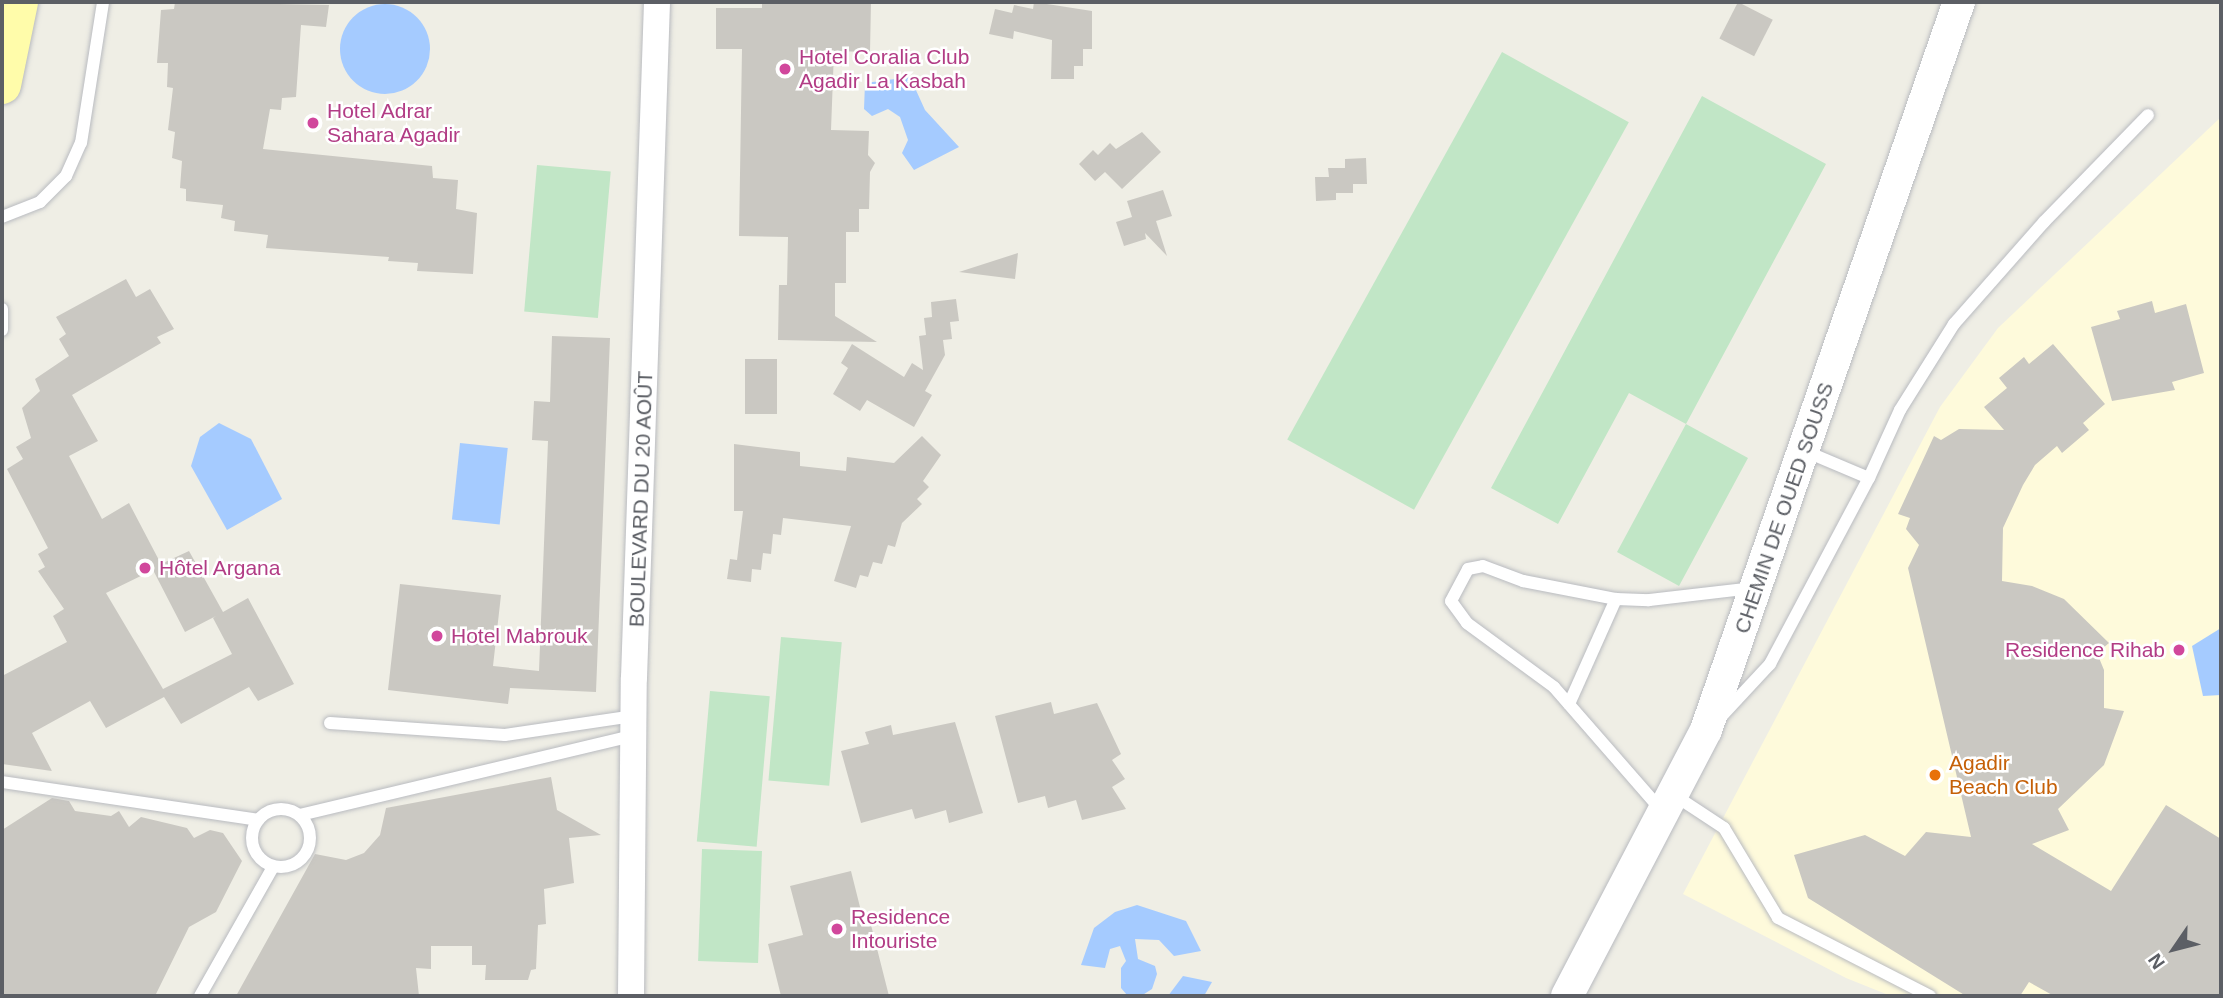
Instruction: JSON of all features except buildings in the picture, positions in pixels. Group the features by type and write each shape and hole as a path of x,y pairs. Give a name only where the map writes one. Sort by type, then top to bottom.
{"main road":[{"path":"2,85 19,2"}],"street":[{"name":"BOULEVARD DU 20 AOÛT","path":"631,996 633,726 657,2"},
{"name":"CHEMIN DE OUED SOUSS","path":"1567,996 1670,804 1706,730 1959,2"}],"lane":[{"path":"2,217 40,202 66,176 81,143 103,2"},
{"path":"1706,730 1770,664 1869,478 1899,410 1954,324 2044,222 2148,115"},
{"path":"2,309 2,330"},
{"path":"1804,451 1869,478"},
{"path":"1755,587 1662,599 1616,599 1522,581 1483,566 1468,569 1451,601 1467,623 1555,687 1670,804 1724,828 1778,918 1930,996"},
{"path":"1569,704 1616,599"},
{"path":"330,723 505,735 633,726"},
{"path":"2,782 258,820 278,809 300,816 633,726"},
{"path":"258,820 252,841 255,852 272,867 284,868 304,857 310,835 300,816"},
{"path":"200,996 272,867"}],"shaded area":[{"path":"2221,117 2221,996 1891,996 1846,978 1683,894 1940,407 1998,328"}],"green space":[{"path":"1502,52 1629,122 1414,510 1287,439"},
{"path":"1702,96 1826,164 1686,424 1629,393 1558,524 1491,488"},
{"path":"537,165 611,171 598,318 524,311"},
{"path":"1686,424 1748,458 1679,586 1617,552"},
{"path":"781,637 842,642 829,786 768,780"},
{"path":"710,691 770,696 757,847 697,841"},
{"path":"702,849 762,851 758,963 698,961"}],"water":[{"path":"385,4 402,8 417,17 426,32 430,49 426,66 417,81 402,90 385,94 368,90 353,81 344,66 340,49 344,32 353,17 368,8"},
{"path":"910,77 925,110 959,147 914,170 902,153 908,140 900,117 888,109 872,116 864,109 865,83"},
{"path":"219,423 251,439 282,499 227,530 191,466 200,437"},
{"path":"460,443 508,448 500,525 452,520"},
{"path":"2221,628 2221,695 2203,696 2192,646"},
{"path":"1137,905 1186,921 1201,951 1174,956 1159,940 1135,939 1138,959 1155,966 1157,974 1152,989 1141,996 1127,995 1121,988 1121,968 1126,961 1120,946 1110,949 1105,968 1081,965 1094,928 1115,912"},
{"path":"1183,976 1212,982 1204,996 1168,996"}],"place":[{"name":"Hotel Coralia Club Agadir La Kasbah","path":"785,69"},
{"name":"Hotel Adrar Sahara Agadir","path":"313,123"},
{"name":"Hôtel Argana","path":"145,568"},
{"name":"Hotel Mabrouk","path":"437,636"},
{"name":"Residence Rihab","path":"2179,650"},
{"name":"Agadir Beach Club","path":"1935,775"},
{"name":"Residence Intouriste","path":"837,929"}]}
